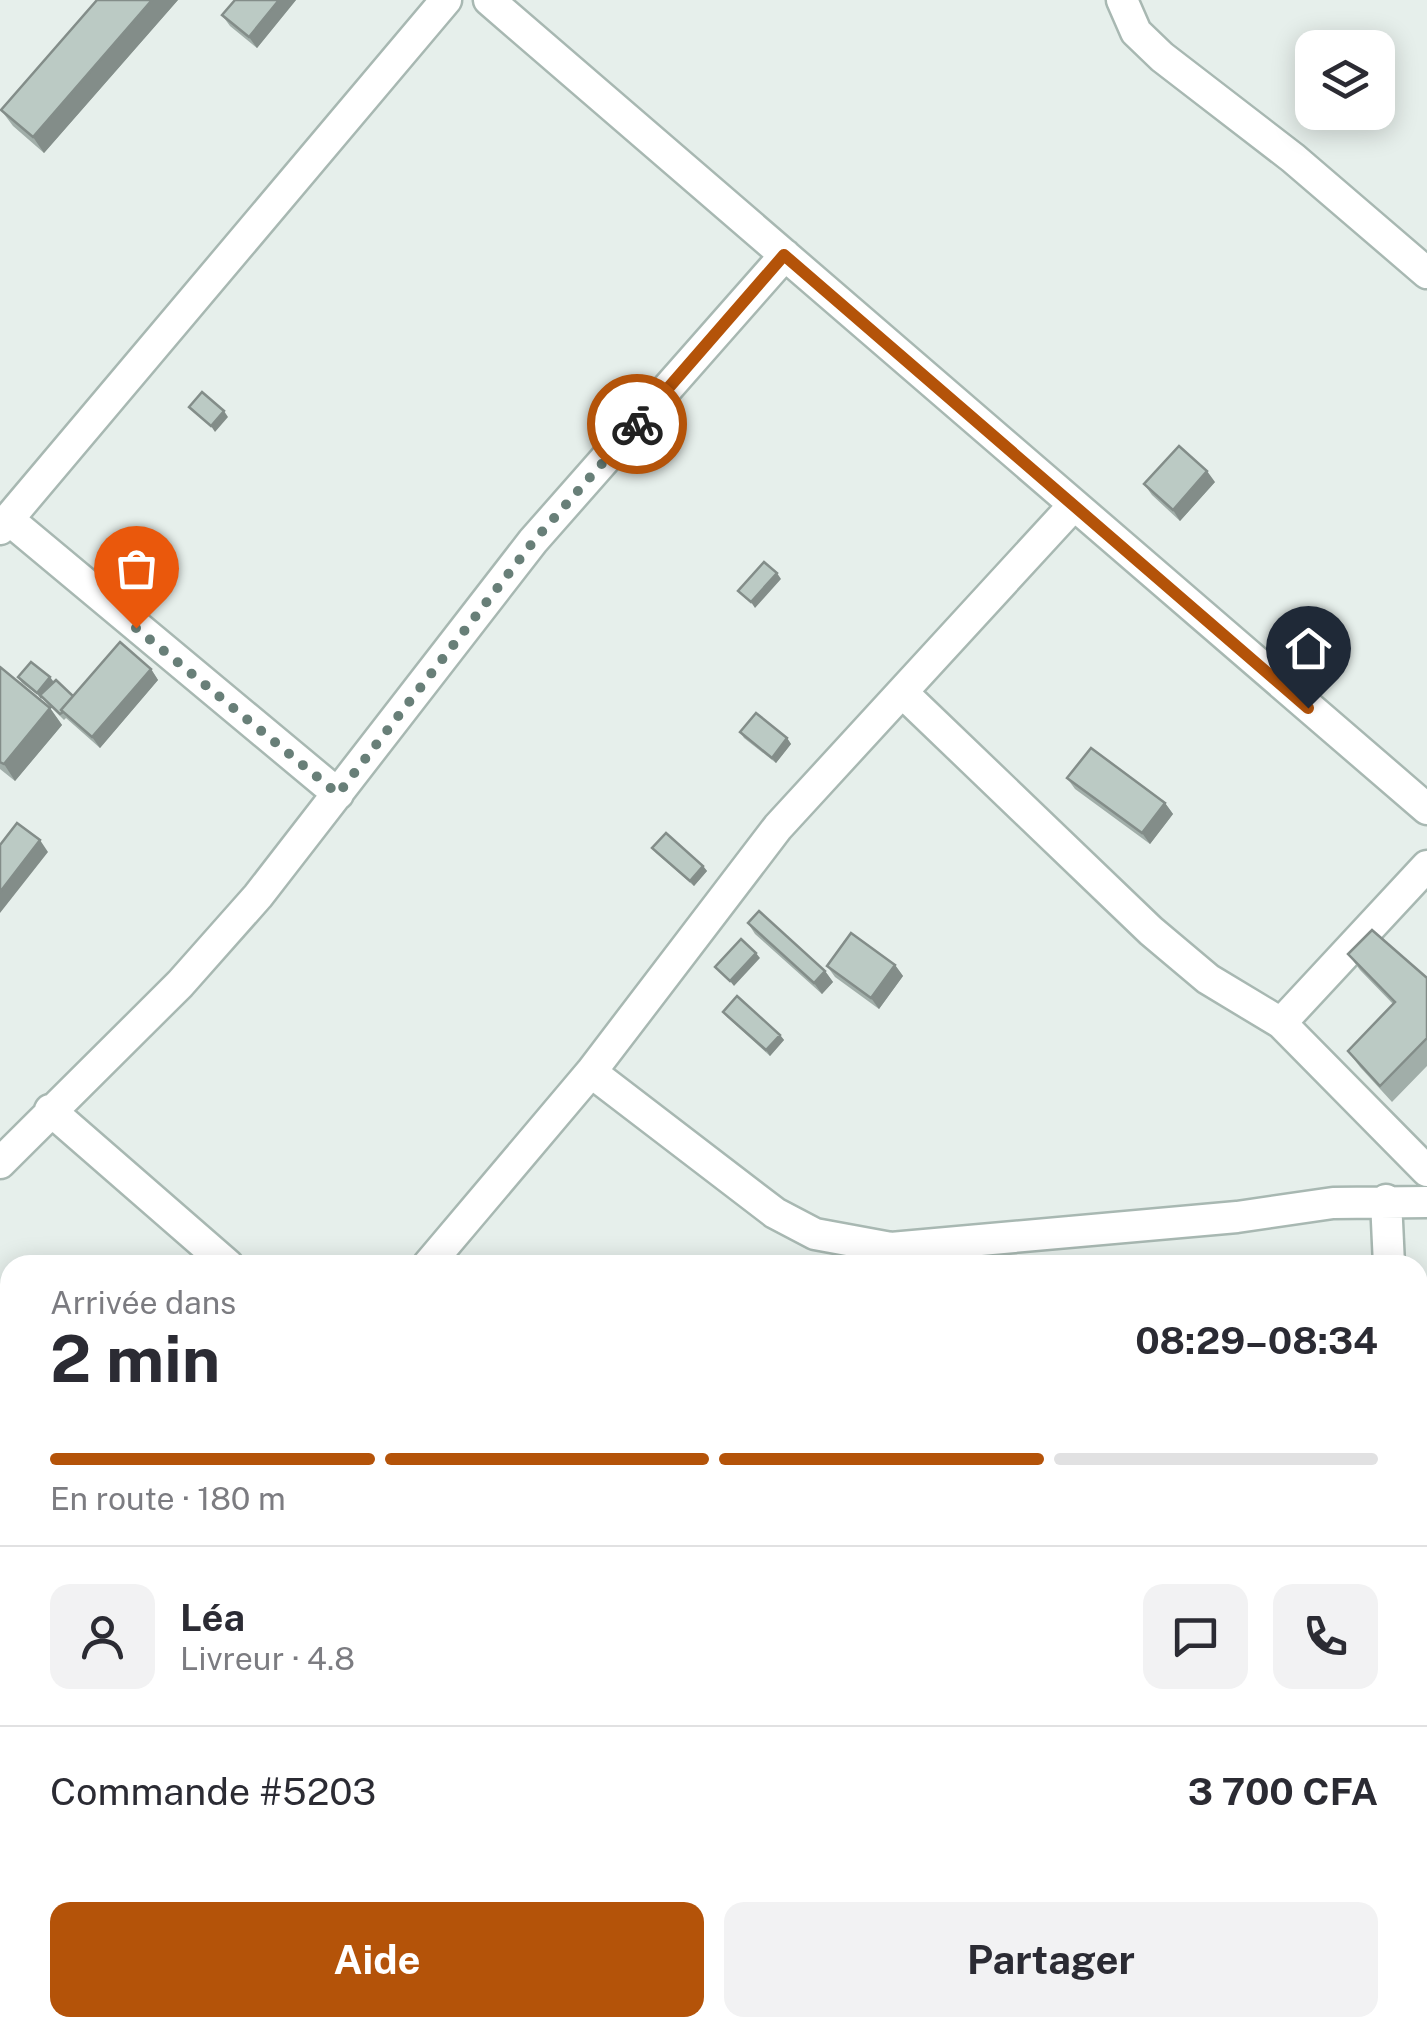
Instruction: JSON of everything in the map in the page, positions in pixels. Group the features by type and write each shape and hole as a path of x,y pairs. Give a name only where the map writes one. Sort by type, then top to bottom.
{"street":[{"path":"338,794 4,524 446,0"},
{"path":"489,0 1427,809"},
{"path":"1122,0 1136,32 1162,57 1293,158 1427,272"},
{"path":"0,1163 180,984 338,794 533,542 784,255"},
{"path":"436,1255 590,1072 778,827 904,694 1072,506"},
{"path":"904,694 1150,931 1208,979 1281,1024 1427,1171"},
{"path":"1281,1024 1427,866"},
{"path":"590,1072 775,1213 816,1234 852,1244 891,1248 1386,1200 1427,1202"},
{"path":"50,1110 217,1255"},
{"path":"1386,1200 1389,1255"}],"building":[{"path":"97,0 152,0 33,137 1,110"},
{"path":"235,0 279,0 249,37 222,15"},
{"path":"202,392 224,411 211,426 189,407"},
{"path":"1179,446 1207,471 1173,510 1144,484"},
{"path":"764,562 777,573 751,602 738,591"},
{"path":"120,642 151,669 92,737 61,710"},
{"path":"31,662 50,677 37,693 18,677"},
{"path":"0,667 50,708 4,764 0,762"},
{"path":"56,680 73,696 60,714 40,695"},
{"path":"756,713 787,738 772,758 740,732"},
{"path":"1091,748 1165,803 1142,833 1067,778"},
{"path":"17,823 40,840 0,892 0,845"},
{"path":"666,833 703,866 690,881 652,848"},
{"path":"759,911 825,971 814,983 748,923"},
{"path":"1372,930 1427,978 1427,1038 1380,1086 1348,1051 1395,1002 1348,954"},
{"path":"851,933 895,965 871,998 827,966"},
{"path":"741,939 756,953 730,981 715,967"},
{"path":"737,996 780,1035 766,1050 723,1012"}],"way so far":[{"path":"136,628 338,794 533,542 637,424"}],"route":[{"path":"637,424 784,255 1308,708"}]}
